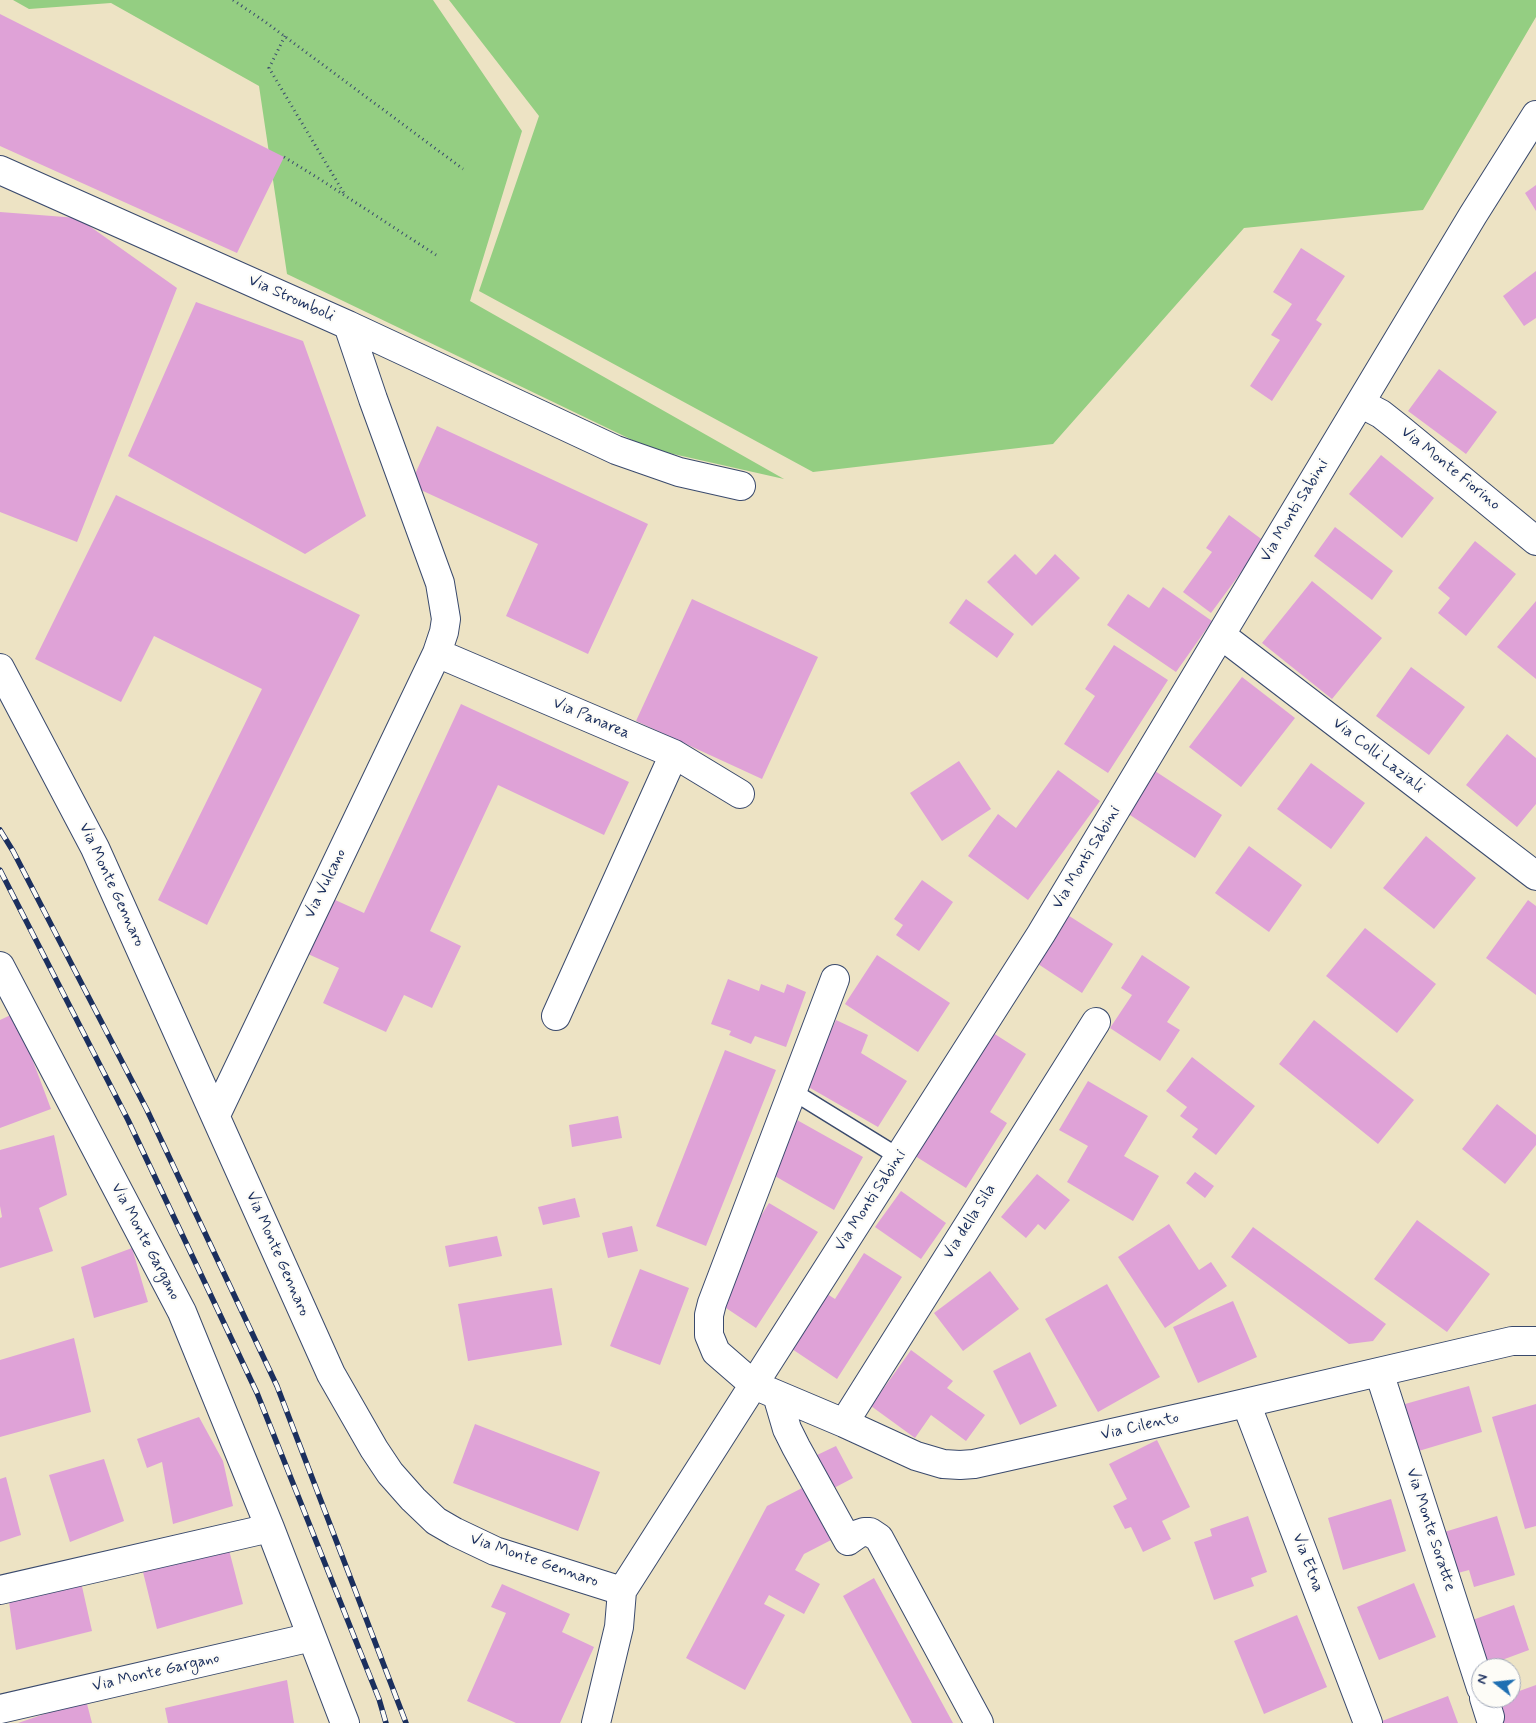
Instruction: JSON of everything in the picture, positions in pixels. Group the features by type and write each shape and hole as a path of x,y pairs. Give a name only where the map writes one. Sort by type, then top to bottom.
{"street":[{"name":"Via Monti Sabini","path":"622,1591 766,1390 899,1157 1041,934 1473,215 1536,115"},
{"name":"Via Stromboli","path":"0,170 348,325 440,583 446,619 437,653"},
{"path":"348,325 616,450 679,472 741,486"},
{"name":"Via Monte Fiorino","path":"1360,403 1381,414 1536,541"},
{"name":"Via Colli Laziali","path":"1221,635 1536,876"},
{"name":"Via Panarea","path":"437,653 674,754 740,794"},
{"name":"Via Vulcano","path":"216,1116 437,653"},
{"name":"Via Monte Gennaro","path":"0,668 95,848 331,1374 374,1449 403,1488 436,1520 474,1542 518,1559 622,1591"},
{"path":"556,1016 674,754"},
{"name":"Via Monte Gargano","path":"0,966 182,1312 270,1528 344,1723"},
{"name":"Via Cilento","path":"835,978 712,1303 708,1325 712,1344 716,1352 766,1390 916,1456 943,1464 960,1465 974,1464 1524,1341"},
{"name":"Via della Sila","path":"844,1423 1096,1022"},
{"path":"1524,1341 1536,1322"},
{"name":"Via Monte Soratte","path":"1379,1372 1471,1658"},
{"path":"766,1390 848,1541 864,1532 870,1532 879,1538 979,1723"},
{"name":"Via Etna","path":"1246,1404 1368,1723"},
{"path":"0,1590 270,1528"},
{"path":"596,1723 616,1641 622,1591"},
{"name":"Via Monte Gargano","path":"0,1709 312,1637"}],"lane":[{"path":"792,1091 899,1157"}],"path":[{"path":"233,0 285,36 463,169"},
{"path":"285,36 269,68 344,195"},
{"path":"284,157 436,255"}],"green space":[{"path":"13,0 433,0 522,131 470,301 784,479 651,449 287,274 259,86 111,3 29,9"},
{"path":"449,0 1536,0 1536,17 1423,210 1244,228 1053,444 813,472 479,291 539,116"}],"building":[{"path":"0,14 284,157 237,253 0,146"},
{"path":"1536,185 1536,211 1525,193"},
{"path":"0,212 78,218 177,288 77,542 0,512"},
{"path":"1301,248 1345,276 1316,320 1322,324 1272,401 1250,386 1280,340 1271,335 1292,304 1273,292"},
{"path":"1536,271 1536,318 1524,326 1503,296"},
{"path":"196,302 303,341 366,516 305,554 128,456"},
{"path":"1439,369 1497,412 1466,454 1408,411"},
{"path":"437,426 648,524 588,654 506,616 538,544 410,485"},
{"path":"1381,455 1434,498 1402,538 1349,494"},
{"path":"116,495 360,615 207,925 158,900 262,689 154,636 121,702 35,659"},
{"path":"1229,515 1264,541 1211,613 1183,592 1212,552 1206,548"},
{"path":"1335,527 1393,571 1372,600 1314,556"},
{"path":"1475,541 1516,574 1466,636 1438,613 1450,598 1438,588"},
{"path":"1015,554 1036,575 1055,554 1080,578 1032,626 987,582"},
{"path":"1312,581 1382,638 1332,699 1262,643"},
{"path":"1163,587 1212,621 1176,672 1107,625 1128,594 1149,608"},
{"path":"692,599 818,657 762,779 636,721"},
{"path":"966,599 1014,634 997,658 949,623"},
{"path":"1536,601 1536,679 1497,647"},
{"path":"1114,645 1168,680 1108,773 1064,744 1095,696 1085,689"},
{"path":"1411,667 1465,707 1429,755 1376,716"},
{"path":"1242,677 1295,718 1241,787 1189,747"},
{"path":"461,704 629,782 604,835 498,785 430,931 461,946 432,1008 404,995 386,1032 323,1003 339,968 308,954 333,899 364,913"},
{"path":"1507,734 1536,758 1536,804 1517,827 1466,785"},
{"path":"959,761 991,809 942,841 910,793"},
{"path":"1311,763 1365,803 1331,849 1277,809"},
{"path":"1058,770 1100,801 1028,900 968,856 998,814 1016,828"},
{"path":"1155,771 1222,815 1195,858 1127,813"},
{"path":"1426,836 1476,878 1434,929 1383,888"},
{"path":"1249,846 1302,885 1269,932 1215,893"},
{"path":"922,880 953,902 919,951 896,935 903,925 894,919"},
{"path":"1528,900 1536,906 1536,995 1486,958"},
{"path":"1063,912 1113,944 1082,993 1032,960"},
{"path":"1365,928 1436,984 1397,1033 1326,976"},
{"path":"877,955 950,1003 918,1052 845,1004"},
{"path":"1142,955 1190,987 1167,1022 1180,1030 1160,1061 1110,1028 1132,995 1121,988"},
{"path":"728,979 759,991 761,984 784,993 787,984 806,992 786,1047 755,1036 751,1044 729,1035 731,1031 711,1024"},
{"path":"15,1013 51,1109 0,1128 0,1020"},
{"path":"836,1020 868,1035 861,1053 907,1081 878,1127 805,1085"},
{"path":"1314,1020 1414,1100 1378,1144 1279,1064"},
{"path":"990,1031 1026,1054 990,1112 1007,1123 966,1188 912,1154"},
{"path":"725,1050 776,1070 706,1246 656,1226"},
{"path":"1192,1057 1255,1106 1216,1155 1192,1137 1198,1129 1180,1116 1187,1107 1166,1091"},
{"path":"1088,1081 1148,1116 1124,1156 1159,1176 1133,1221 1067,1182 1088,1146 1059,1130"},
{"path":"1497,1104 1536,1135 1536,1145 1505,1184 1462,1149"},
{"path":"618,1116 622,1138 572,1147 569,1125"},
{"path":"797,1120 863,1157 834,1210 768,1172"},
{"path":"54,1135 67,1195 39,1208 53,1251 0,1268 0,1218 2,1217 0,1206 0,1150"},
{"path":"1195,1172 1214,1186 1205,1198 1186,1183"},
{"path":"1037,1174 1070,1200 1045,1230 1038,1224 1026,1238 1001,1217"},
{"path":"901,1191 946,1223 921,1259 875,1227"},
{"path":"575,1198 580,1217 543,1225 538,1207"},
{"path":"769,1203 818,1232 756,1328 720,1304 737,1254"},
{"path":"1417,1220 1490,1274 1447,1332 1374,1279"},
{"path":"1169,1224 1199,1270 1211,1262 1227,1286 1165,1328 1118,1257"},
{"path":"632,1226 638,1251 608,1258 602,1233"},
{"path":"1253,1227 1386,1324 1373,1341 1349,1344 1231,1257"},
{"path":"497,1236 502,1256 449,1267 445,1246"},
{"path":"132,1248 148,1302 94,1318 81,1267"},
{"path":"864,1253 902,1277 837,1379 789,1347 824,1292 835,1299"},
{"path":"640,1269 689,1288 660,1365 610,1346"},
{"path":"990,1271 1019,1309 963,1351 934,1313"},
{"path":"1107,1284 1160,1377 1098,1412 1045,1319"},
{"path":"552,1288 562,1345 468,1361 458,1304"},
{"path":"1233,1301 1257,1357 1198,1383 1173,1327"},
{"path":"74,1338 91,1412 0,1437 0,1360"},
{"path":"911,1350 953,1381 947,1388 985,1415 966,1441 931,1415 915,1438 871,1406"},
{"path":"1030,1352 1057,1406 1020,1425 993,1371"},
{"path":"1469,1386 1482,1432 1412,1453 1398,1406"},
{"path":"1536,1404 1536,1526 1525,1529 1492,1417"},
{"path":"199,1417 223,1461 233,1506 173,1524 162,1462 147,1468 137,1439"},
{"path":"475,1424 600,1472 578,1531 453,1483"},
{"path":"1157,1440 1190,1507 1162,1521 1171,1539 1143,1552 1131,1527 1125,1529 1113,1506 1127,1499 1109,1464"},
{"path":"836,1446 853,1478 832,1489 815,1456"},
{"path":"104,1459 124,1521 70,1542 49,1475"},
{"path":"6,1477 21,1535 0,1542 0,1479"},
{"path":"808,1485 835,1538 804,1554 795,1570 820,1584 804,1614 769,1595 764,1604 785,1615 745,1690 686,1658 767,1506"},
{"path":"1391,1499 1406,1551 1343,1570 1328,1518"},
{"path":"1248,1516 1267,1572 1251,1578 1254,1586 1214,1600 1194,1542 1212,1536 1210,1529"},
{"path":"1497,1516 1515,1575 1474,1587 1469,1570 1454,1574 1441,1533"},
{"path":"229,1550 243,1604 157,1629 143,1572"},
{"path":"874,1578 953,1723 912,1723 843,1596"},
{"path":"81,1582 92,1631 16,1650 9,1602"},
{"path":"1414,1583 1436,1637 1379,1660 1357,1607"},
{"path":"502,1584 570,1614 562,1632 594,1647 560,1723 516,1723 467,1701 506,1613 491,1607"},
{"path":"1514,1605 1529,1650 1507,1658 1480,1658 1467,1622"},
{"path":"1297,1615 1327,1687 1264,1714 1234,1641"},
{"path":"287,1680 294,1723 168,1723 165,1708"},
{"path":"1536,1685 1536,1723 1499,1723 1494,1708 1521,1708 1521,1690"},
{"path":"1448,1696 1458,1723 1383,1723 1382,1721"},
{"path":"86,1700 92,1723 18,1723"}],"railway":[{"path":"0,830 13,851 147,1110 277,1386 406,1723"},
{"path":"0,870 128,1120 257,1393 379,1699 386,1723"}]}
